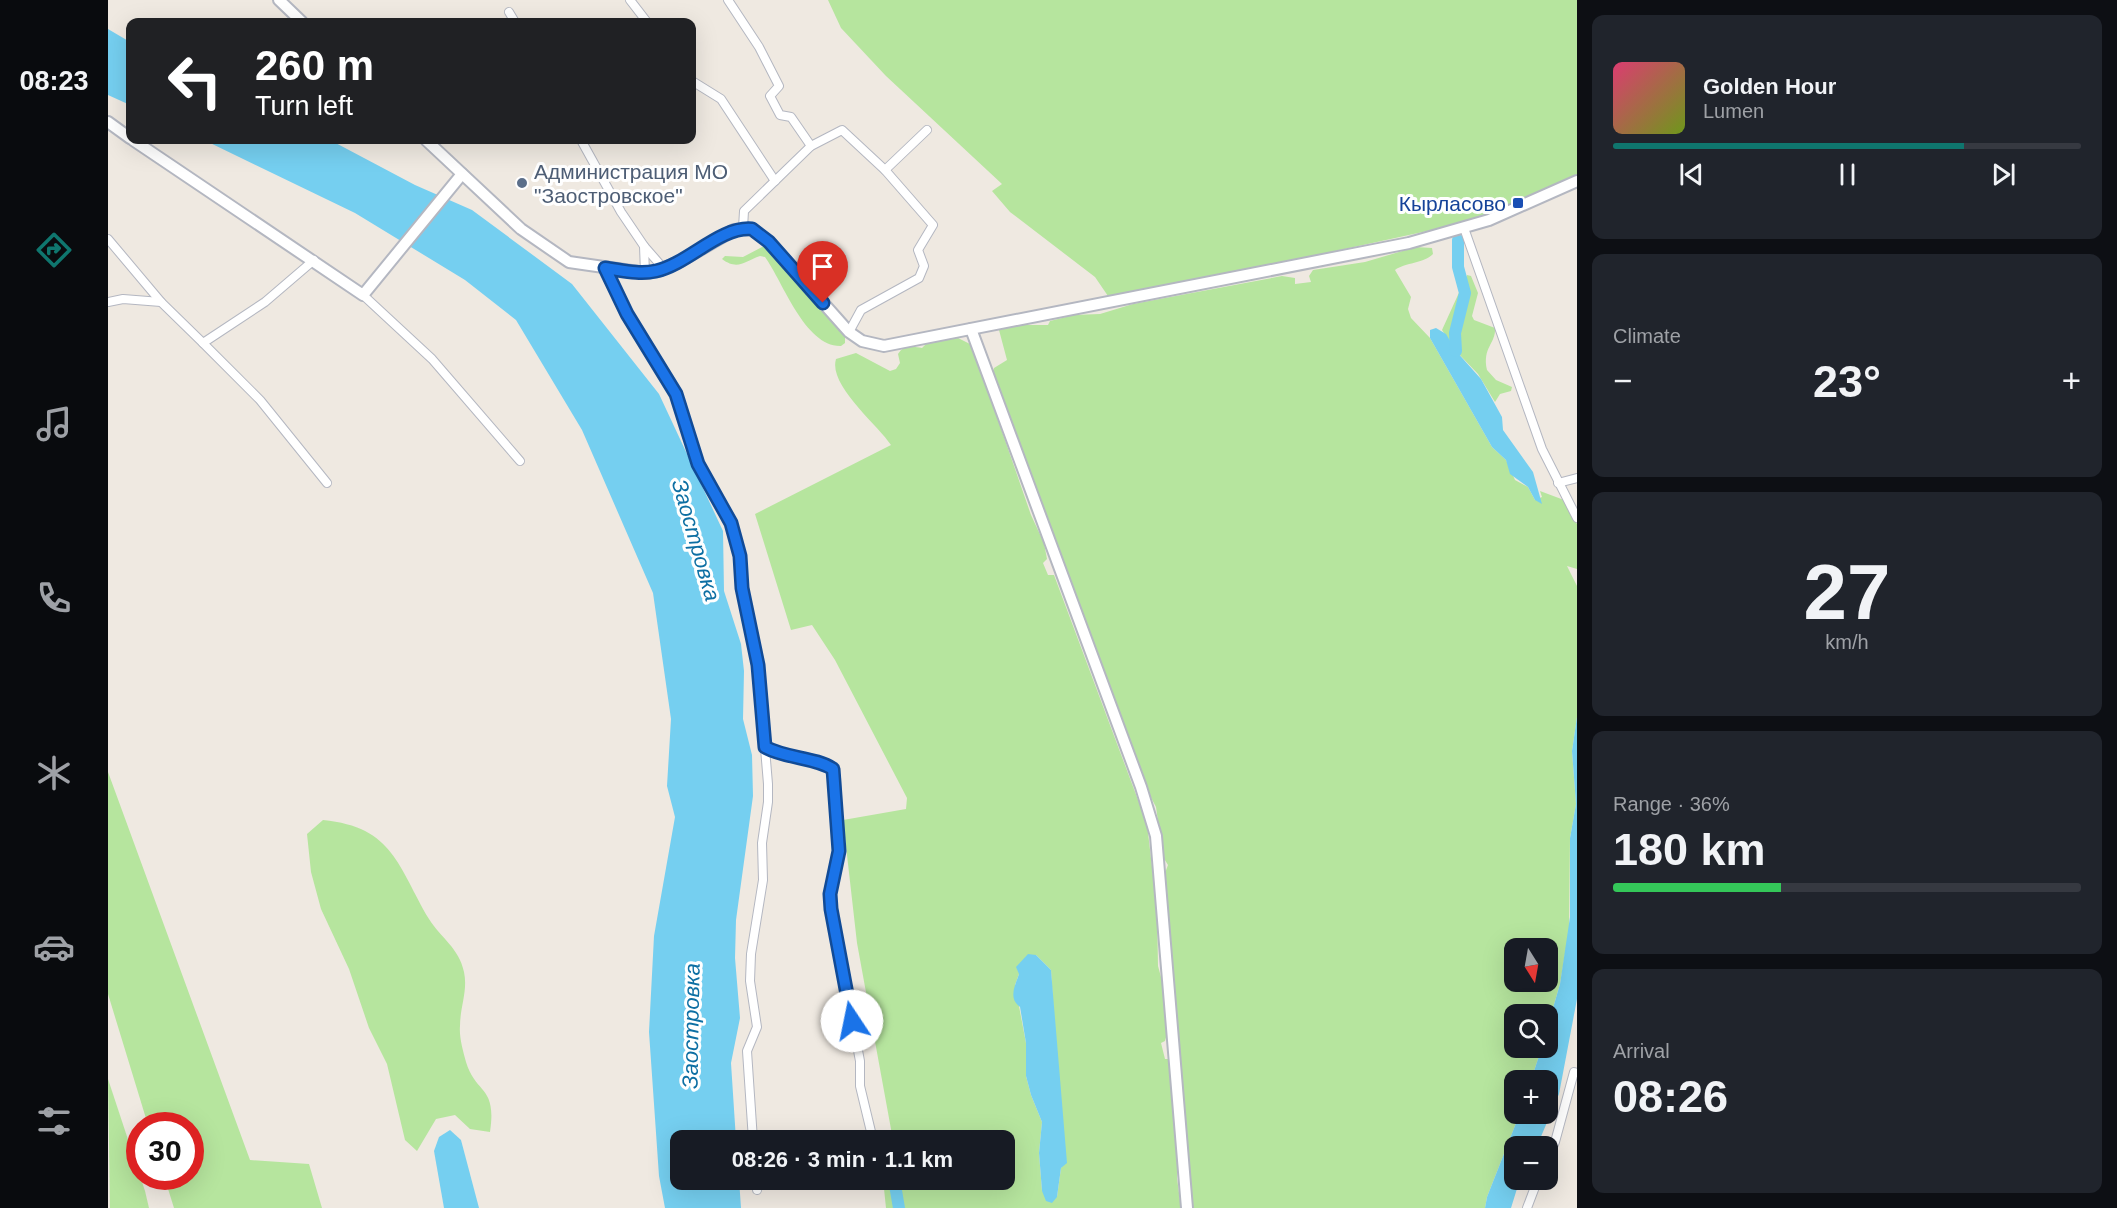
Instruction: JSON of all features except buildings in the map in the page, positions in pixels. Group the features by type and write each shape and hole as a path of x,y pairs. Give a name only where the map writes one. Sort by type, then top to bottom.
{"street":[{"path":"279,0 298,18"},
{"path":"630,0 644,18"},
{"path":"728,0 759,46 779,86 770,96 780,115 790,117 811,146"},
{"path":"509,12 513,18"},
{"path":"696,83 721,99 775,181"},
{"path":"110,126 126,135"},
{"path":"743,228 744,212 775,181 811,146 842,130 885,170 933,225 918,250 924,266 919,278 861,310 849,332"},
{"path":"885,170 927,130"},
{"path":"139,144 363,295 432,359 520,461"},
{"path":"430,144 521,229 562,257 579,264 645,273 664,268 734,230 752,229 769,242 849,332 862,341 884,346 1347,256 1464,228 1516,209 1577,181"},
{"path":"583,144 621,212 644,246 664,268"},
{"path":"363,295 462,174"},
{"path":"1464,228 1542,449 1577,518"},
{"path":"108,239 161,302 260,400 327,483"},
{"path":"644,246 645,273"},
{"path":"203,343 264,302 314,260"},
{"path":"605,268 627,314 676,394 698,464 731,523 740,556 742,588 758,665 768,802 762,843 763,880 751,954 750,981 757,1027 747,1051 752,1130"},
{"path":"108,302 123,299 161,302"},
{"path":"971,329 1137,776 1156,836 1187,1208"},
{"path":"1558,483 1577,478"},
{"path":"765,747 780,755 829,766 836,777 839,851 830,894 831,909 860,1060 860,1086 871,1130"},
{"path":"1558,1136 1574,1072 1577,1073"},
{"path":"1527,1208 1534,1190"}],"green space":[{"path":"828,0 1577,0 1577,175 1516,203 1464,223 1285,262 1108,296 1095,277 1010,212 992,191 1002,184 886,76 841,28"},
{"path":"766,245 845,335 845,343 841,346 828,343 816,336 796,311 765,257 760,256 737,265 722,259 725,256 743,257"},
{"path":"1416,247 1432,248 1433,254 1429,257 1395,270 1411,297 1408,309 1411,318 1430,338 1492,447 1506,460 1515,480 1528,487 1535,500 1542,497 1540,491 1564,500 1577,524 1577,569 1567,566 1577,586 1577,717 1572,751 1576,804 1570,838 1569,930 1558,991 1558,938 1504,938 1504,992 1558,992 1554,1004 1504,1004 1504,1058 1538,1058 1534,1070 1504,1070 1504,1124 1516,1124 1511,1136 1504,1136 1504,1154 1485,1208 1191,1208 1165,873 1168,865 1163,857 1156,807 1145,786 992,375 994,368 1007,360 999,330 1012,325 1048,325 1050,321 1074,315 1100,314 1133,304 1282,276 1295,278 1295,284 1311,282 1309,276 1313,270 1365,262"},
{"path":"1467,275 1471,276 1478,293 1472,316 1474,320 1495,328 1486,356 1487,370 1496,380 1512,387 1511,391 1500,394 1495,402 1478,374 1456,351 1442,330"},
{"path":"958,338 972,345 1031,515 1044,543 1047,559 1043,563 1048,575 1054,575 1147,824 1157,910 1158,966 1164,988 1167,1034 1165,1041 1161,1043 1165,1059 1170,1059 1181,1208 886,1208 884,1190 1015,1190 1015,1130 891,1130 857,943 843,820 906,809 907,798 835,660 812,625 791,630 755,514 891,445 846,392 839,381 836,359 856,353 890,371 896,369 900,363 898,354 903,349 922,348 928,342","holes":["1036,955 1051,970 1063,1165 1057,1197 1042,1191 1039,1153 1042,1122 1026,1076 1026,1043 1015,985 1019,974"]},
{"path":"108,772 250,1160 309,1164 322,1208 174,1208 168,1190 204,1190 204,1112 144,1112 108,994"},
{"path":"323,820 347,824 365,831 380,841 401,867 429,919 458,956 465,979 460,1019 462,1044 470,1073 491,1106 490,1132 470,1129 455,1115 436,1119 417,1151 405,1140 387,1064 369,1028 349,969 321,909 311,872 307,834"},
{"path":"108,1079 126,1133 126,1190 145,1190 149,1208 110,1208"}],"water":[{"path":"108,29 126,40 126,103 108,95"},
{"name":"Заостровка","path":"212,144 338,144 415,185 472,210 572,284 659,394 723,531 724,591 741,644 744,671 743,719 752,755 753,796 736,920 735,958 740,1018 731,1063 735,1130 670,1130 670,1190 740,1190 741,1208 665,1208 659,1176 649,1032 654,936 675,817 667,786 671,719 653,593 582,430 516,320 465,280 355,213"},
{"path":"1436,328 1446,334 1456,351 1481,379 1502,417 1503,430 1533,472 1542,504 1535,500 1528,487 1510,474 1506,460 1492,447 1430,338 1430,330"},
{"path":"1577,717 1577,999 1558,1096 1558,1070 1534,1070 1538,1058 1558,1058 1558,1004 1554,1004 1560,984 1570,917 1570,838 1576,804 1572,751"},
{"path":"1028,954 1036,955 1051,970 1067,1163 1061,1168 1057,1197 1052,1203 1046,1201 1042,1191 1039,1153 1042,1122 1026,1076 1026,1043 1020,1007 1013,996 1019,974 1016,967"},
{"path":"1516,1124 1546,1124 1541,1136 1511,1136"},
{"path":"450,1130 461,1140 479,1208 444,1208 434,1151 439,1137"},
{"path":"1504,1154 1504,1190 1517,1190 1511,1208 1485,1208"}],"waterway":[{"path":"1456,351 1455,333 1465,293 1458,267 1458,240"},
{"path":"896,1190 899,1208"}],"place":[{"name":"Администрация МО \"Заостровское\"","path":"522,183"},
{"name":"Кырласово","path":"1518,203"}],"route":[{"path":"823,303 769,242 752,229 734,230 670,267 658,271 645,273 605,268 627,314 676,394 698,464 710,490 731,523 740,556 742,588 758,665 760,710 765,747 780,755 829,766 836,777 839,851 830,894 852,1021"}]}
